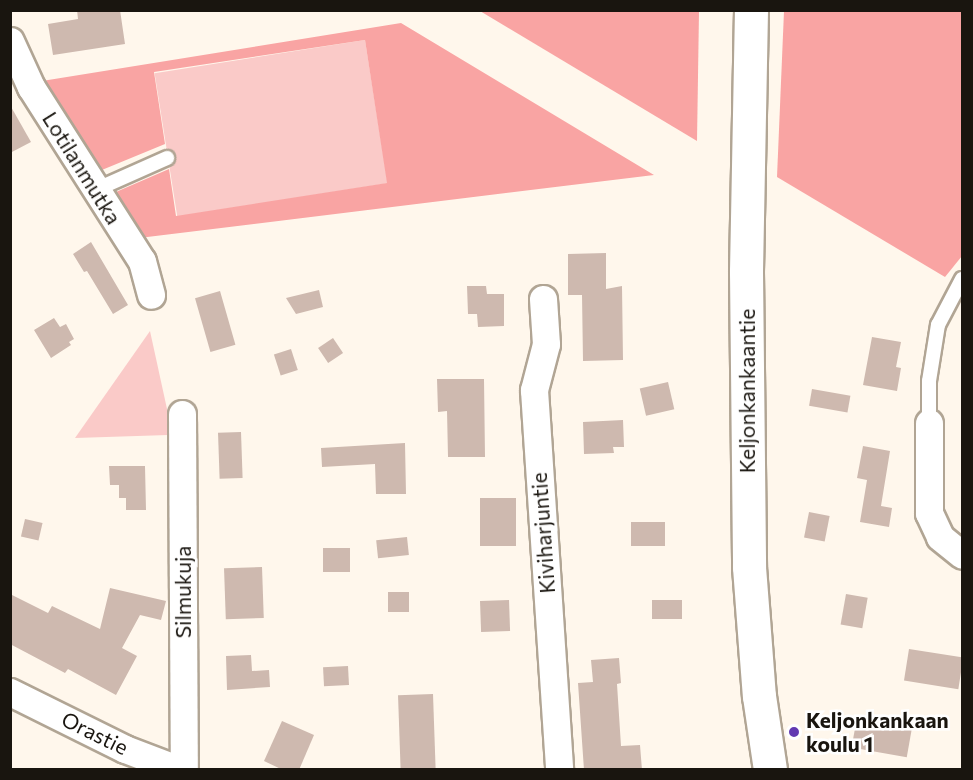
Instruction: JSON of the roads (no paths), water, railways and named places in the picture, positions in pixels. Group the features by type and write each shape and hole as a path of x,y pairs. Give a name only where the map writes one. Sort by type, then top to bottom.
{"main road":[{"name":"Keljonkankaantie","path":"752,10 746,272 749,567 759,696 770,770"}],"street":[{"name":"Lotilanmutka","path":"10,41 31,87 142,261 151,295"},
{"name":"Kiviharjuntie","path":"543,299 546,344 534,390 559,770"},
{"name":"Silmukuja","path":"182,414 182,770"},
{"path":"929,423 930,513 940,537 963,555"},
{"name":"Orastie","path":"10,692 125,749 182,770"}],"lane":[{"path":"95,189 167,158"},
{"path":"929,423 929,381 938,325 963,279"}],"place":[{"name":"Keljonkankaan koulu 1","path":"794,732"}]}
